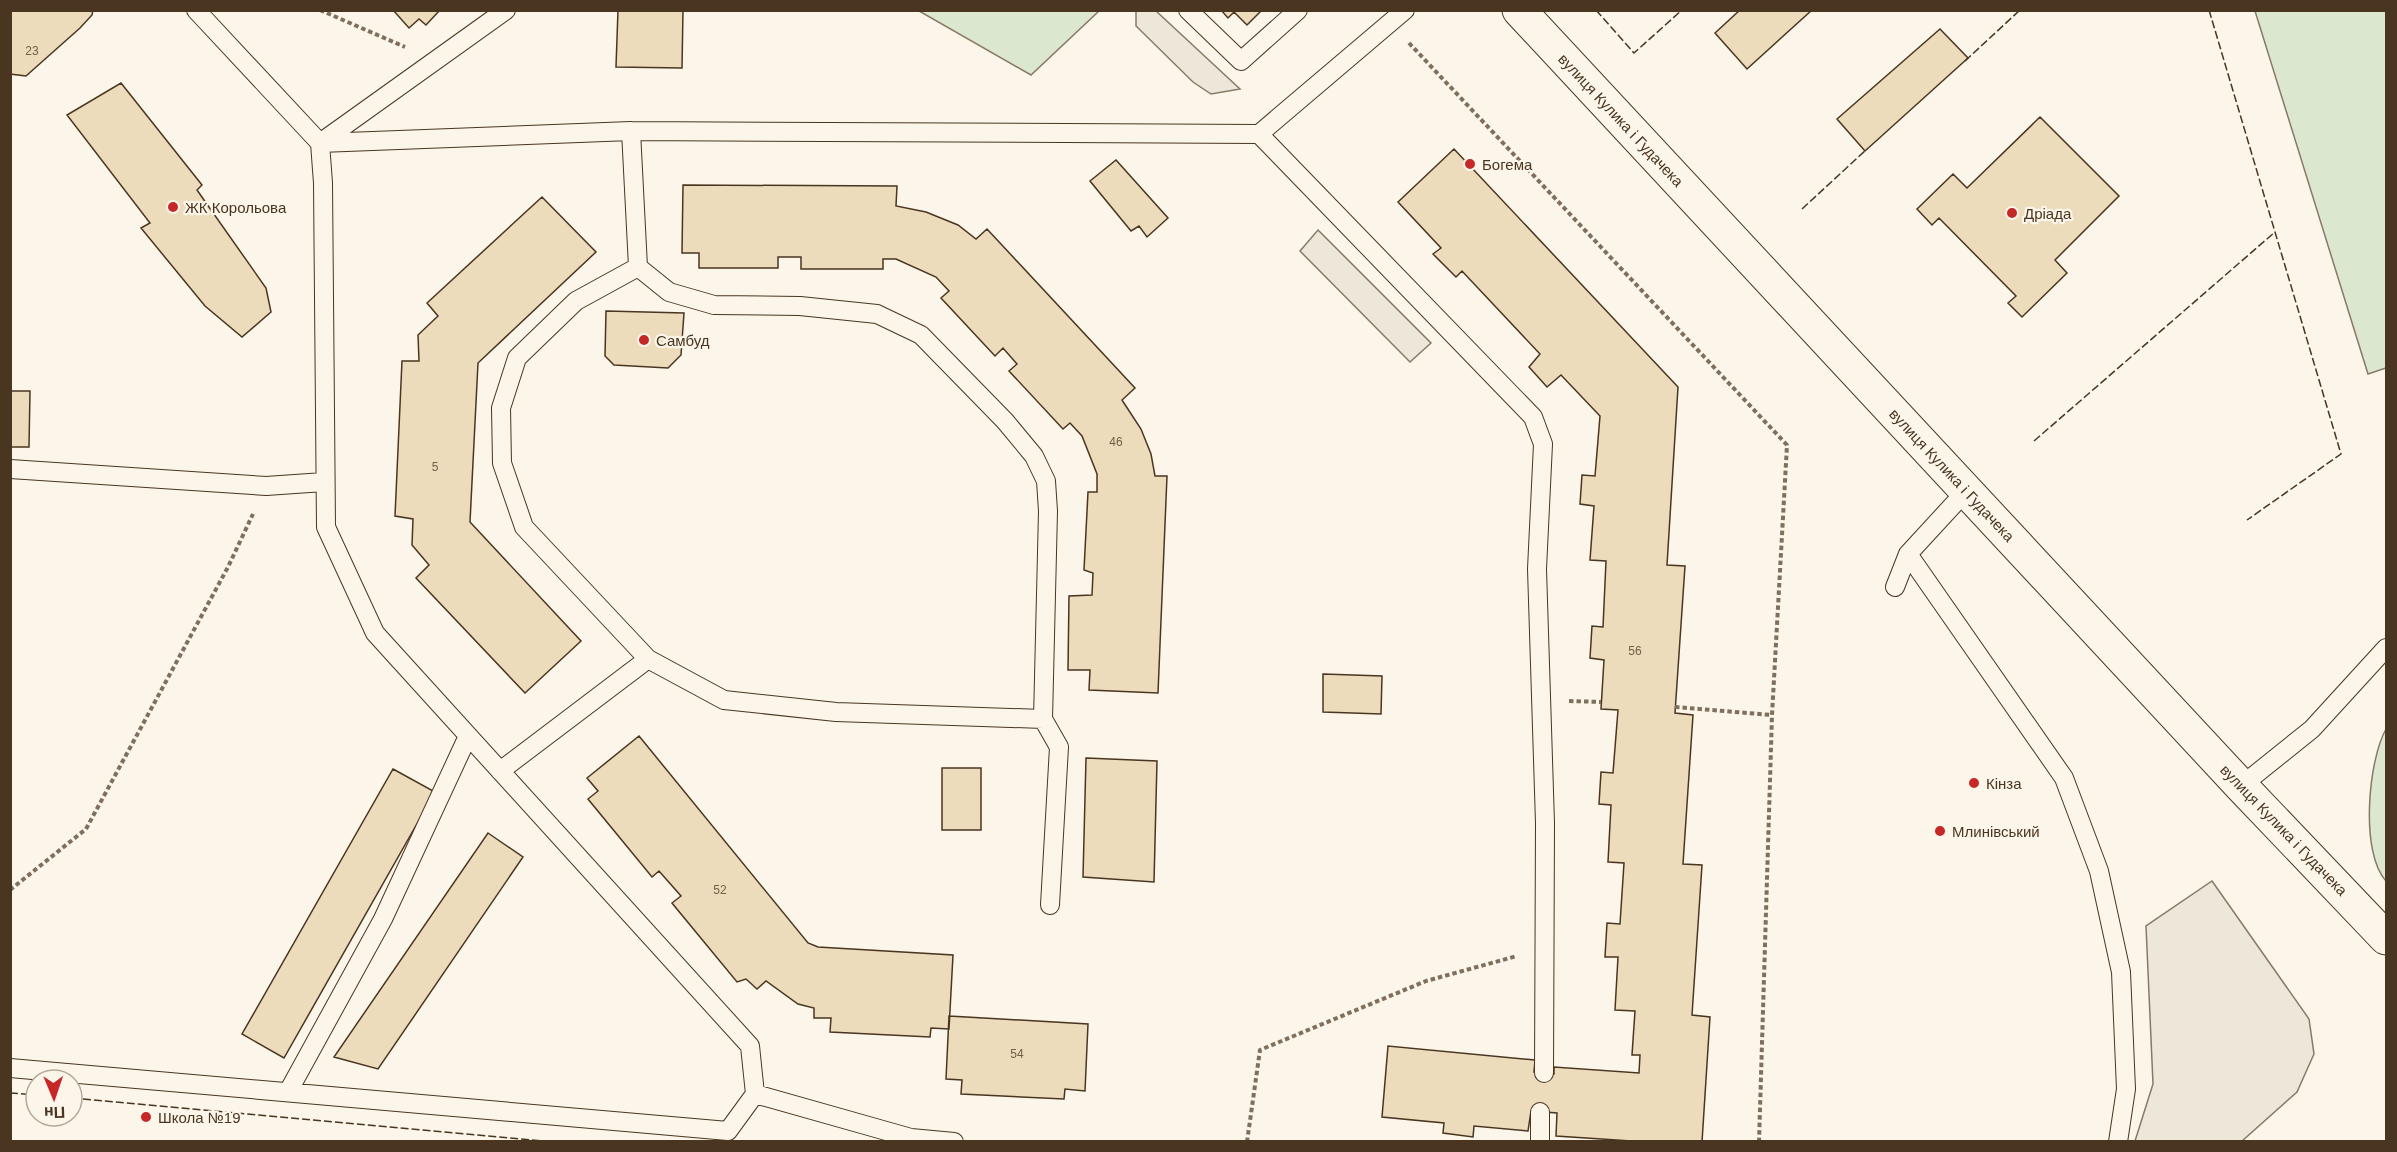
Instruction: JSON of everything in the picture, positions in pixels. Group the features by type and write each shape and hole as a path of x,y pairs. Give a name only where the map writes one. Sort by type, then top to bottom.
{"main road":[{"name":"вулиця Кулика і Гудачека","path":"1519,10 2241,786 2386,938"}],"lane":[{"path":"10,1068 288,1092 728,1136 755,1094 750,1046 375,633 326,528 323,183 320,143 196,10"},
{"path":"320,143 439,61 506,10"},
{"path":"1188,10 1241,62 1298,10"},
{"path":"320,143 631,131 1259,134 1405,10"},
{"path":"631,131 638,267 669,292 714,305 800,306 877,314 921,335 1005,421 1034,456 1046,481 1048,511 1043,719 1059,747 1050,904"},
{"path":"1259,134 1533,417 1543,444 1537,569 1546,948 1544,1073"},
{"path":"638,267 576,301 517,358 501,408 502,463 524,526 648,659 724,700 836,712 1043,719"},
{"path":"10,469 266,486 324,482"},
{"path":"1895,587 1908,554 1966,491"},
{"path":"1908,554 2064,778 2099,871 2121,972 2126,1089 2118,1142"},
{"path":"2241,786 2312,729 2386,648"},
{"path":"500,771 648,659"},
{"path":"288,1092 383,919 468,736"},
{"path":"755,1094 911,1140 954,1142"},
{"path":"1540,1112 1540,1142"}],"path":[{"path":"320,10 439,61"},
{"path":"1390,23 1787,445 1772,715 1758,1142"},
{"path":"10,890 86,830 228,567 266,486"},
{"path":"1675,707 1772,715"},
{"path":"1247,1142 1260,1050 1426,981 1546,948"}],"green space":[{"path":"919,11 1099,11 1031,75"},
{"path":"2255,11 2386,11 2386,368 2368,374"},
{"path":"2386,729 2386,881 2378,868 2372,850 2370,807 2375,762"}],"shaded area":[{"path":"1136,11 1156,11 1240,89 1211,94 1193,82 1136,26"},
{"path":"1318,230 1431,343 1410,362 1300,251"},
{"path":"2212,881 2309,1019 2314,1054 2297,1092 2242,1141 2135,1141 2153,1084 2146,926"}],"building":[{"path":"10,10 93,10 92,15 80,28 26,76 10,74"},
{"path":"393,10 440,10 426,25 419,19 409,28"},
{"path":"618,10 683,10 682,68 616,67"},
{"path":"1221,10 1262,10 1247,25 1234,12 1228,18"},
{"path":"1740,10 1812,10 1747,69 1715,33"},
{"path":"1940,29 1968,58 1865,151 1837,119"},
{"name":"ЖК Корольова","path":"121,83 202,185 197,190 266,288 271,312 242,337 205,306 141,228 150,223 67,115"},
{"name":"Дріада","path":"2040,117 2119,196 2055,260 2067,273 2022,317 2008,303 2016,296 1939,218 1932,225 1917,209 1953,174 1967,188"},
{"path":"1454,149 1678,387 1667,565 1685,566 1675,713 1693,715 1683,864 1702,865 1692,1015 1710,1017 1702,1142 1647,1142 1556,1136 1557,1113 1531,1111 1528,1131 1474,1126 1473,1137 1443,1133 1444,1123 1382,1117 1388,1046 1535,1060 1534,1072 1554,1074 1554,1067 1639,1073 1640,1055 1632,1055 1635,1011 1615,1010 1618,957 1605,957 1607,923 1620,924 1624,863 1608,862 1611,805 1599,804 1601,772 1613,773 1618,710 1601,709 1604,660 1590,658 1592,626 1603,627 1606,561 1590,560 1594,506 1580,504 1582,475 1595,476 1600,416 1561,375 1547,387 1529,367 1540,354 1462,271 1456,277 1433,254 1441,248 1398,202"},
{"path":"1116,160 1168,218 1147,237 1139,226 1131,231 1090,181"},
{"path":"683,185 897,186 896,206 926,212 958,225 976,239 987,229 1135,388 1122,400 1141,429 1151,454 1155,476 1167,476 1158,693 1089,690 1090,670 1068,670 1069,596 1092,595 1093,573 1084,570 1088,492 1097,492 1097,474 1082,436 1070,423 1063,429 1009,371 1017,364 1003,348 995,356 941,298 949,291 936,277 896,259 883,259 883,269 801,269 801,257 778,257 778,268 699,268 699,253 682,253"},
{"path":"542,197 596,252 478,363 470,522 581,641 525,693 416,578 429,565 412,545 413,519 395,516 402,361 419,361 418,335 438,316 427,303"},
{"name":"Самбуд","path":"606,311 684,313 681,355 668,368 614,365 605,356"},
{"path":"10,391 30,391 29,447 10,447"},
{"path":"1323,674 1382,676 1381,714 1323,712"},
{"path":"639,736 808,943 818,947 953,955 949,1029 931,1028 930,1037 830,1032 831,1018 814,1018 814,1008 798,1004 766,981 757,989 746,979 737,982 672,903 681,896 659,871 652,877 588,799 598,791 587,778"},
{"path":"1086,758 1157,761 1154,882 1083,877"},
{"path":"942,768 981,768 981,830 942,830"},
{"path":"393,769 435,792 284,1058 242,1034"},
{"path":"488,833 523,857 378,1069 334,1057"},
{"path":"949,1016 1088,1024 1085,1091 1065,1089 1064,1099 961,1094 962,1080 946,1079"}],"fence":[{"path":"1596,10 1634,53 1682,10"},
{"path":"1965,61 2020,10"},
{"path":"2209,10 2341,454 2247,520"},
{"path":"1802,209 1867,149"},
{"path":"2034,441 2275,232"},
{"path":"10,1093 24,1094"},
{"path":"84,1099 553,1142"}],"place":[{"name":"Богема","path":"1470,164"},
{"name":"ЖК Корольова","path":"173,207"},
{"name":"Дріада","path":"2012,213"},
{"name":"Самбуд","path":"644,340"},
{"name":"Кінза","path":"1974,783"},
{"name":"Млинівський","path":"1940,831"},
{"name":"Школа №19","path":"146,1117"}]}
